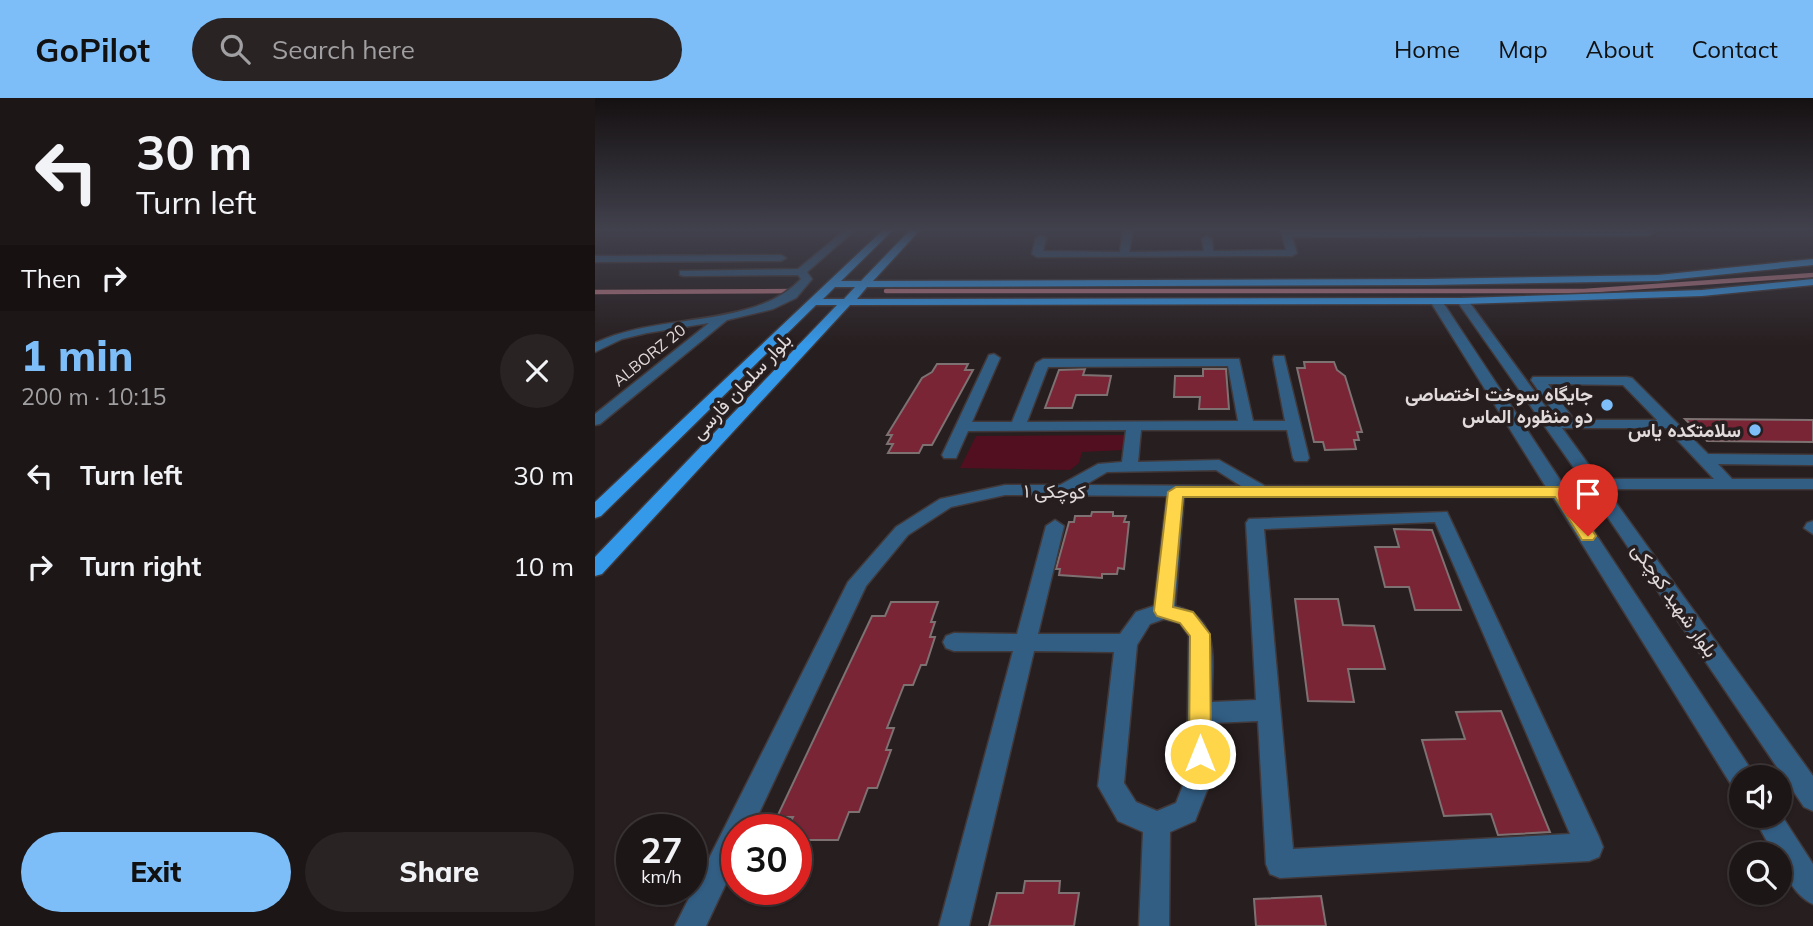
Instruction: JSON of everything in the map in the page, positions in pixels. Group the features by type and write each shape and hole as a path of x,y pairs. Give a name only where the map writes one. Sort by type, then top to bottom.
{"main road":[{"name":"بلوار سلمان فارسی","path":"595,512 847,269"},
{"name":"بلوار سلمان فارسی","path":"595,569 877,269"},
{"path":"831,284 1630,279 1742,269"},
{"path":"814,302 1462,301 1664,295 1813,282"},
{"path":"774,341 811,341"}],"street":[{"path":"690,269 684,273 801,272 805,269"},
{"path":"600,344 642,330 762,310 786,301 807,279 801,272"},
{"name":"بلوار شهید کوچکی","path":"1436,301 1733,765"},
{"name":"بلوار شهید کوچکی","path":"1462,301 1560,424 1594,484 1813,798"},
{"name":"ALBORZ 20","path":"595,421 725,316"},
{"path":"1448,321 1459,317 1476,320"},
{"path":"950,455 994,358"},
{"path":"1279,359 1301,458"},
{"path":"1018,426 1043,363 1221,362 1234,362 1246,425"},
{"path":"1670,424 1560,424 1538,380 1627,381 1670,424 1728,484"},
{"path":"963,427 1294,425"},
{"path":"1129,466 1134,426"},
{"path":"1704,459 1813,460"},
{"path":"1062,491 1104,467 1219,465 1263,492"},
{"path":"1594,484 1813,484"},
{"name":"کوچکی ۱","path":"745,814 858,582 902,531 946,503 1005,490 1560,492"},
{"path":"1164,611 1176,492"},
{"path":"1441,516 1589,847 1280,864 1268,710 1255,523 1441,516"},
{"path":"954,926 1055,526"},
{"path":"1164,611 1187,617 1200,634 1200,775 1186,812 1157,824 1127,812 1111,786 1126,643 1143,618 1164,611"},
{"path":"954,642 1126,643"},
{"path":"1200,713 1268,710"},
{"path":"1154,926 1157,824"},
{"path":"1774,828 1813,890"},
{"name":"کوچکی ۱","path":"690,926 721,863"}],"shaded area":[{"path":"1126,435 1123,450 1082,452 1079,463 1070,470 960,468 976,436"}],"building":[{"path":"1304,362 1334,362 1337,370 1345,376 1362,432 1357,432 1359,440 1354,440 1356,449 1325,450 1323,442 1314,442 1297,368 1305,368"},
{"path":"937,364 968,364 965,370 973,370 932,445 923,445 919,453 888,453 893,444 887,444 892,435 887,435 922,378 932,372"},
{"path":"1085,369 1083,375 1111,376 1107,395 1076,395 1072,408 1045,408 1059,370"},
{"path":"1203,369 1226,369 1229,409 1199,409 1200,397 1174,397 1175,376 1203,376"},
{"name":"سلامتکده یاس","path":"1685,419 1813,420 1813,442 1707,441"},
{"path":"1092,512 1113,512 1113,516 1126,516 1124,522 1129,522 1124,569 1118,568 1117,574 1102,574 1102,578 1059,575 1060,569 1056,569 1069,522 1074,522 1075,516 1091,516"},
{"path":"1394,529 1432,530 1461,610 1415,610 1409,587 1385,587 1375,547 1399,547"},
{"path":"1295,599 1338,599 1343,625 1374,626 1385,669 1348,669 1354,702 1308,701"},
{"path":"891,602 938,602 931,622 935,622 930,637 935,637 926,665 921,665 913,685 904,685 887,728 894,728 886,750 891,750 877,788 868,788 859,812 849,812 838,840 812,840 812,814 778,814 872,616 885,616"},
{"path":"1501,711 1550,832 1498,835 1491,814 1444,816 1422,740 1465,739 1456,712"},
{"path":"1025,881 1060,881 1059,893 1079,893 1074,926 989,926 997,893 1023,893"},
{"path":"1321,896 1326,926 1256,926 1254,899"}],"waterway":[{"path":"886,291 1584,291 1813,275"},
{"path":"595,292 796,291"}],"place":[{"name":"جایگاه سوخت اختصاصی دو منظوره الماس","path":"1607,405"},
{"name":"سلامتکده یاس","path":"1755,430"}],"route":[{"path":"1200,754 1200,634 1187,617 1164,611 1176,492 1560,492 1588,536"}]}
